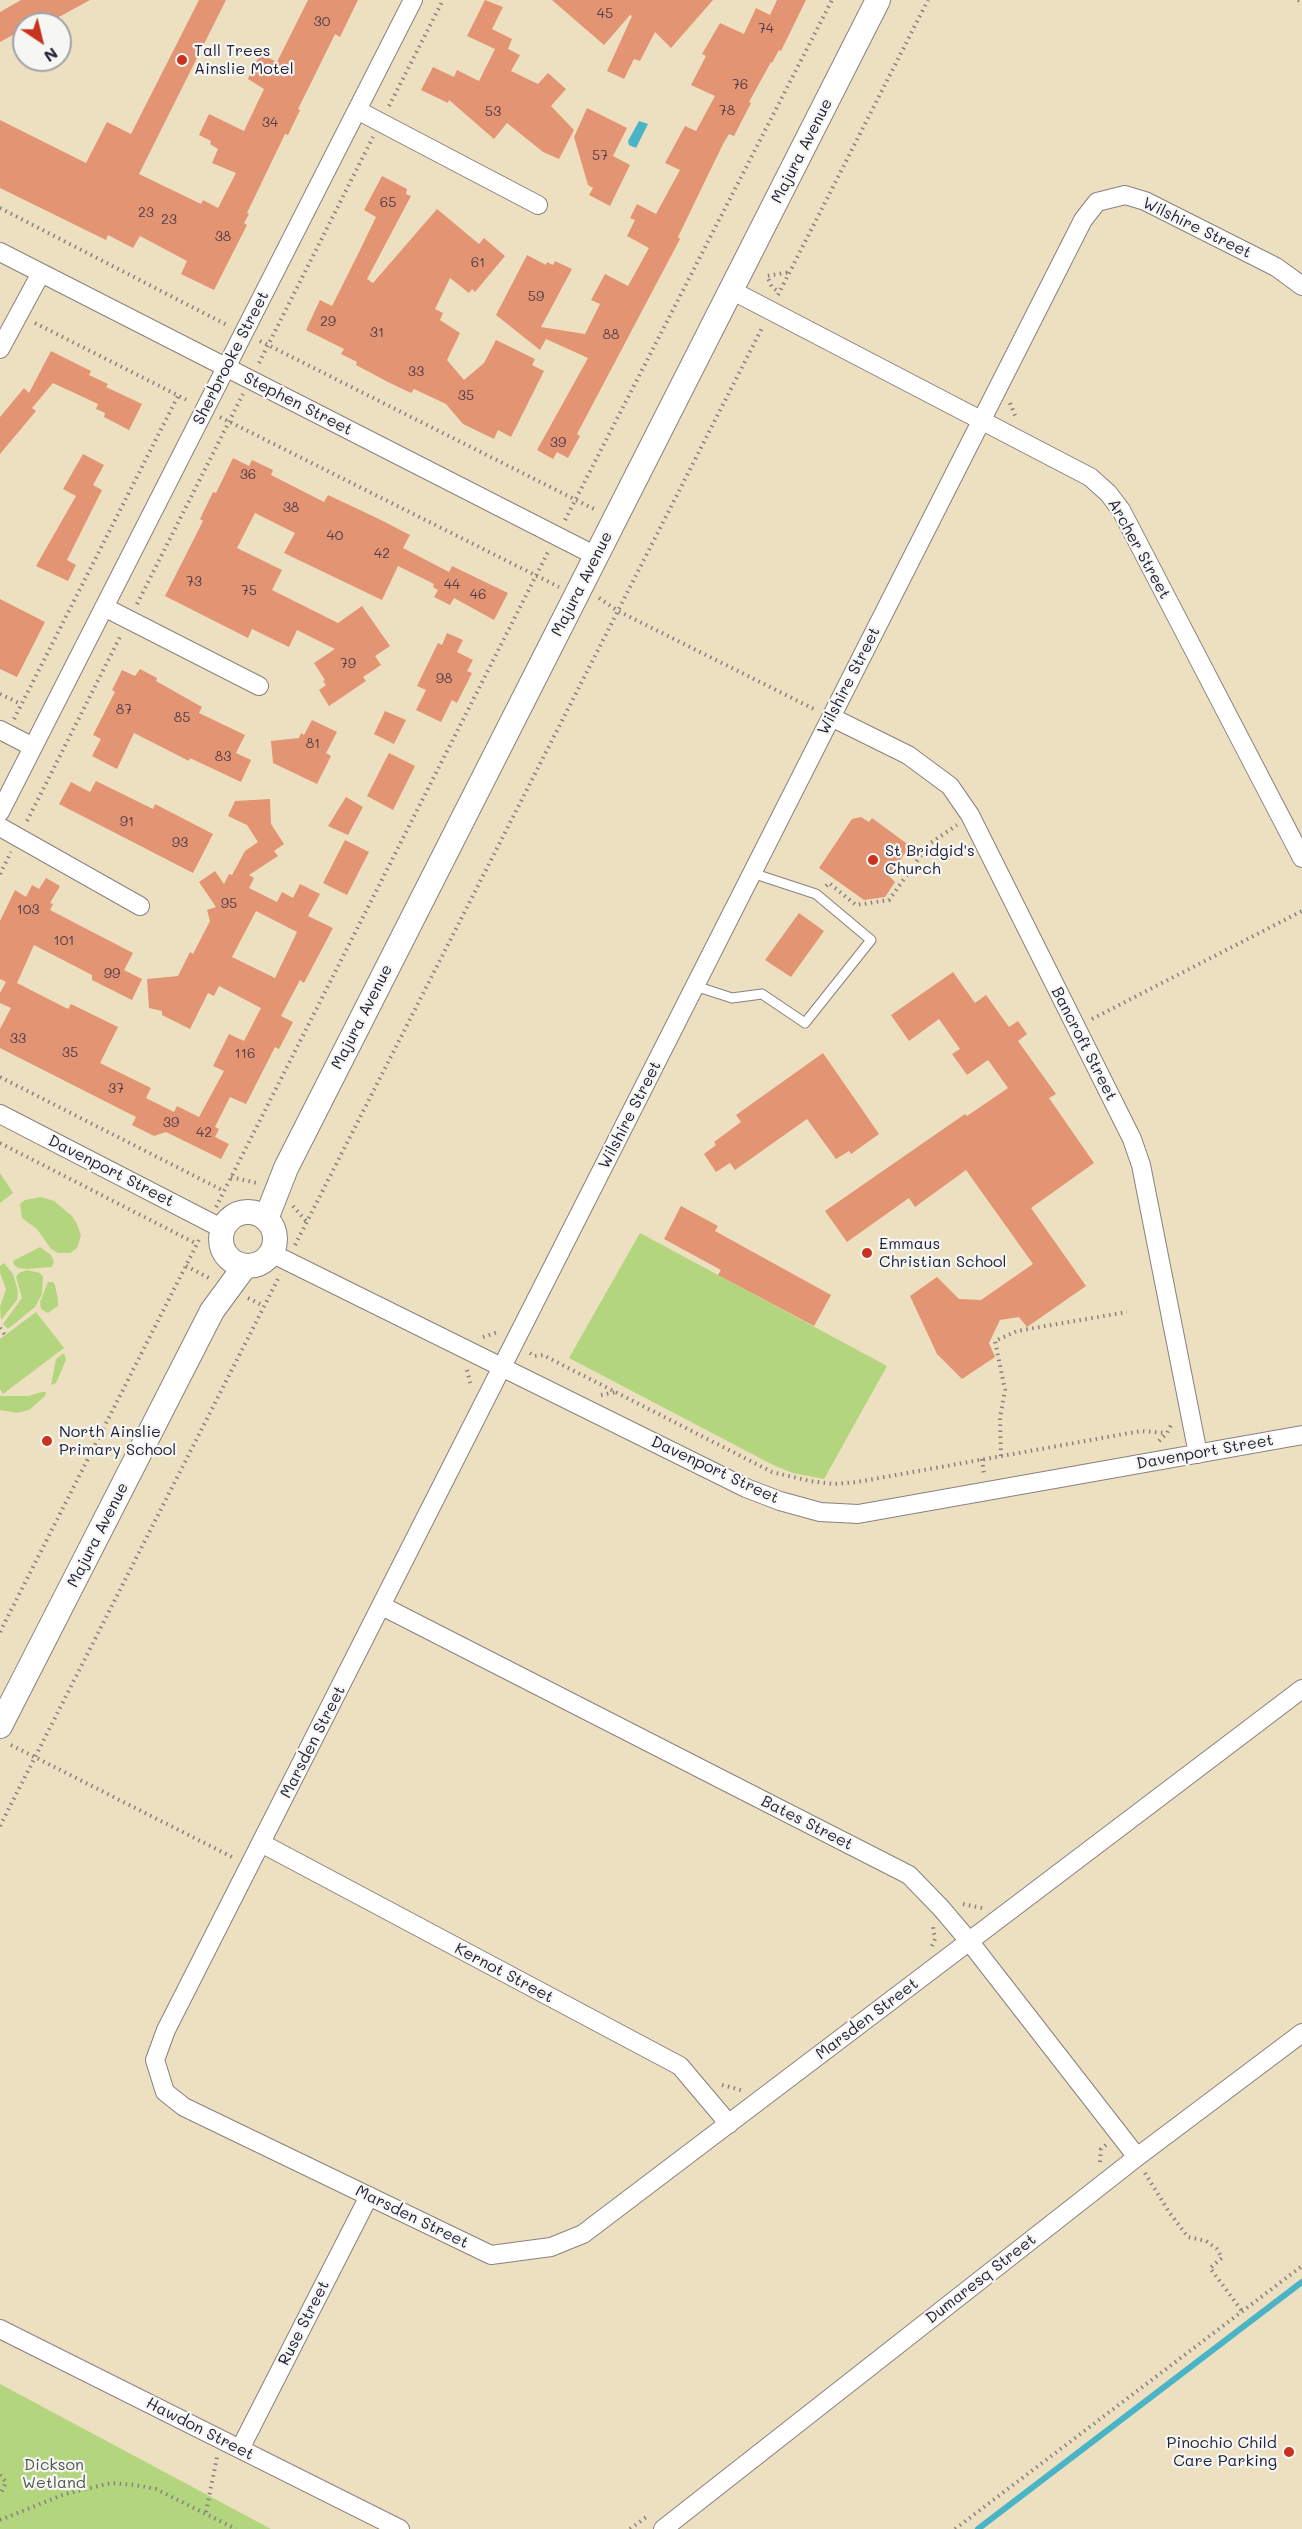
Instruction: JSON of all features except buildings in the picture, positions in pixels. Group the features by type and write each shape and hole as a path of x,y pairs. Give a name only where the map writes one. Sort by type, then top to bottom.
{"main road":[{"name":"Majura Avenue","path":"266,1219 285,1168 878,0"},
{"name":"Majura Avenue","path":"242,1213 285,1168"},
{"path":"250,1212 266,1219 274,1232 274,1246 271,1253 260,1264 236,1261 220,1243 223,1228 230,1218 242,1213 250,1212"},
{"name":"Majura Avenue","path":"4,1735 236,1261"}],"street":[{"name":"Sherbrooke Street","path":"0,812 413,0"},
{"path":"357,110 538,205"},
{"name":"Wilshire Street","path":"502,1367 752,873 825,714 981,421 1083,220 1097,202 1125,195 1146,201 1276,267 1302,286"},
{"name":"Stephen Street","path":"0,252 596,556"},
{"path":"0,348 41,273"},
{"name":"Archer Street","path":"731,290 1090,477 1108,493 1121,510 1302,858"},
{"path":"104,607 259,686"},
{"name":"Bancroft Street","path":"825,714 908,755 950,786 970,815 1132,1139 1141,1165 1198,1454"},
{"path":"3,731 33,747"},
{"path":"0,827 141,906"},
{"name":"Davenport Street","path":"0,1114 223,1228"},
{"name":"Davenport Street","path":"271,1253 746,1488 780,1501 820,1512 858,1514 1302,1436"},
{"name":"Marsden Street","path":"502,1367 166,2030 155,2060 165,2092 184,2107 491,2255 552,2247 583,2235 1302,1689"},
{"name":"Bates Street","path":"382,1606 909,1875 969,1941 1137,2157"},
{"name":"Kernot Street","path":"261,1843 680,2066 729,2124"},
{"name":"Dumaresq Street","path":"663,2529 1137,2157 1302,2033"},
{"name":"Ruse Street","path":"240,2449 369,2196"},
{"name":"Hawdon Street","path":"0,2329 400,2529"}],"lane":[{"path":"695,986 732,998 762,994 805,1023 871,940 816,894 752,873"}],"path":[{"path":"268,345 443,0"},
{"path":"0,208 576,500 832,0"},
{"path":"790,272 767,276 772,287 780,293 928,0"},
{"path":"3,731 21,705 178,396 18,315"},
{"path":"288,1199 307,1222 764,324"},
{"path":"0,874 229,422 536,577 559,587 581,586 618,611 825,714"},
{"path":"259,1184 231,1177 536,577"},
{"path":"0,694 21,705"},
{"path":"816,894 829,883 856,905 889,900 929,844 940,836"},
{"path":"1089,1020 1302,911"},
{"path":"0,1077 224,1191"},
{"path":"0,1143 197,1244"},
{"path":"298,1241 302,1246"},
{"path":"0,1632 186,1266"},
{"path":"0,1826 264,1306"},
{"path":"1001,1456 1000,1418 1005,1390 994,1341 1017,1331 1127,1312"},
{"path":"0,1328 5,1335"},
{"path":"473,1337 482,1338 498,1332 534,1356 543,1354 772,1472 833,1484 857,1482 1141,1431 1167,1433 1155,1444"},
{"path":"1141,1431 1146,1439"},
{"path":"4,1735 35,1757 249,1866"},
{"path":"959,1902 981,1908 988,1904"},
{"path":"1137,2157 1156,2192 1188,2236 1206,2241 1217,2249 1222,2258 1210,2268 1242,2311"},
{"path":"955,2529 1302,2266"},
{"path":"206,2512 222,2440"},
{"path":"0,2475 6,2482 0,2495"},
{"path":"0,2520 86,2487 111,2484 156,2489 236,2529"}],"green space":[{"path":"0,1173 13,1193 0,1203"},
{"path":"41,1197 54,1201 72,1216 77,1224 81,1235 77,1248 70,1253 58,1253 51,1249 37,1229 22,1218 20,1204 25,1200"},
{"path":"640,1233 887,1366 824,1479 793,1473 775,1466 569,1358"},
{"path":"40,1247 50,1254 54,1261 52,1267 26,1269 14,1265 13,1261"},
{"path":"4,1263 13,1274 18,1291 17,1300 1,1320 0,1307 6,1289 0,1266"},
{"path":"27,1270 40,1273 43,1277 42,1294 35,1307 8,1329 3,1324 22,1298 16,1277"},
{"path":"48,1282 53,1282 55,1285 58,1306 48,1313 41,1309 40,1302"},
{"path":"36,1312 64,1348 3,1394 0,1389 0,1339"},
{"path":"64,1353 66,1360 56,1383 51,1385 56,1359"},
{"path":"46,1392 45,1396 29,1410 17,1413 0,1410 0,1396 28,1396"},
{"name":"Dickson Wetland","path":"0,2384 271,2529 0,2529"}],"water":[{"path":"639,121 648,124 636,148 629,145 628,141"}],"waterway":[{"path":"978,2529 1302,2282"}],"place":[{"name":"Tall Trees Ainslie Motel","path":"182,60"},
{"name":"St Bridgid's Church","path":"873,860"},
{"name":"Emmaus Christian School","path":"867,1253"},
{"name":"North Ainslie Primary School","path":"47,1441"},
{"name":"Pinochio Child Care Parking","path":"1289,2452"}]}
